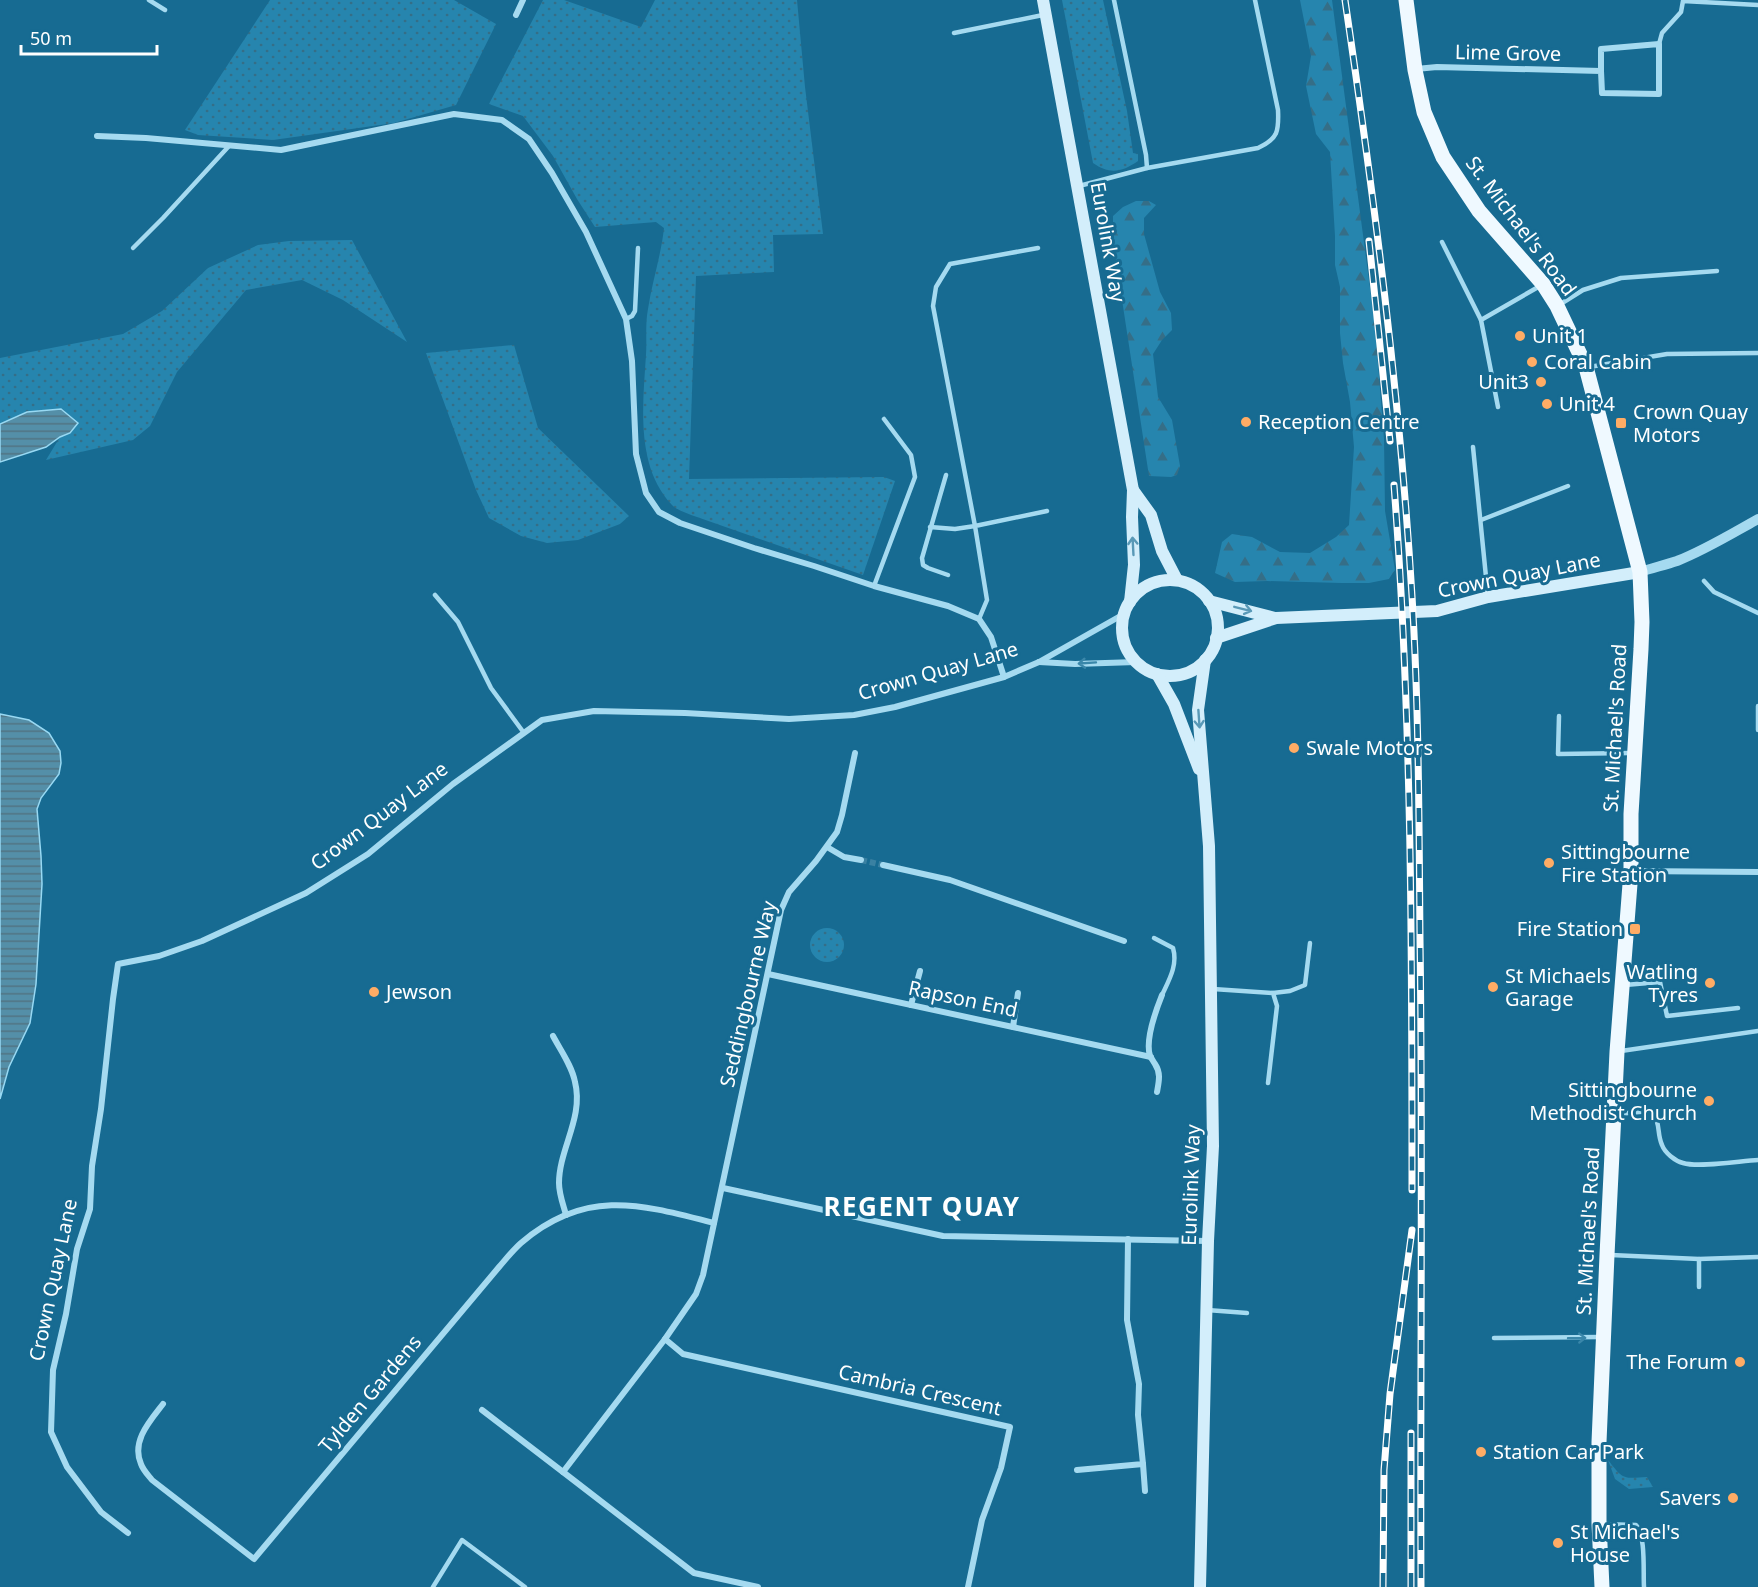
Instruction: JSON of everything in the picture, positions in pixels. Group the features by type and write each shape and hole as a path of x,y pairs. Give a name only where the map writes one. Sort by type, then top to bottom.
{"main road":[{"name":"Eurolink Way","path":"1043,0 1079,186 1080,203 1133,490 1134,565 1130,602"},
{"name":"St. Michael's Road","path":"1406,0 1415,69 1424,112 1443,157 1479,211 1543,284 1557,306 1586,367 1640,572 1642,622 1631,814 1631,871 1617,1052 1599,1442 1602,1587"},
{"name":"Eurolink Way","path":"1133,490 1151,515 1162,550 1177,580"},
{"name":"Crown Quay Lane","path":"1216,638 1276,618 1437,611 1488,597 1640,572"},
{"path":"1163,580 1177,580 1201,591 1209,601 1216,619 1216,638 1212,650 1195,669 1170,676 1157,674 1136,662 1128,651 1122,627 1124,614 1138,592 1150,584 1163,580"},
{"name":"Crown Quay Lane","path":"1209,601 1276,618"},
{"name":"Eurolink Way","path":"1200,1587 1208,1241 1213,1146 1209,846 1198,710 1205,660"},
{"name":"Eurolink Way","path":"1157,674 1174,704 1204,784"}],"street":[{"path":"516,15 523,0"},
{"path":"1659,44 1659,94 1602,93 1601,71 1601,49 1659,44"},
{"name":"Lime Grove","path":"1415,69 1437,67 1601,71"},
{"path":"97,136 281,150 454,114 502,120 530,140 552,173 586,232 626,319 632,361 636,454 646,493 659,512 702,531 874,586 948,606 979,619 991,637 1004,677"},
{"name":"Crown Quay Lane","path":"1640,572 1700,550 1758,519"},
{"name":"Crown Quay Lane","path":"128,1533 101,1512 67,1467 51,1432 53,1370 66,1314 77,1249 90,1209 92,1166 118,964 159,956 202,941 306,893 368,854 453,784 542,720 594,711 789,719 854,715 895,707 1004,677 1039,662 1124,614"},
{"name":"Crown Quay Lane","path":"1039,662 1136,662"},
{"name":"Seddingbourne Way","path":"723,1188 781,910 789,892 837,832 855,753"},
{"path":"827,847 844,857 861,860"},
{"path":"883,865 950,880 1124,941"},
{"path":"1631,871 1758,872"},
{"path":"911,1005 920,971"},
{"name":"Rapson End","path":"768,974 1151,1057"},
{"path":"1013,1027 1018,993"},
{"path":"1157,1092 1160,1075 1149,1047 1155,1012 1162,995"},
{"path":"553,1036 575,1082 577,1100 559,1180 566,1215"},
{"path":"563,1472 688,1309 703,1275 723,1188 943,1236 1208,1241"},
{"name":"Tylden Gardens","path":"163,1404 146,1426 138,1444 140,1464 152,1480 254,1559 499,1267 520,1244 541,1228 584,1208 609,1204 635,1205 664,1210 714,1223"},
{"path":"1128,1239 1127,1320 1139,1384 1138,1415 1146,1491"},
{"name":"Cambria Crescent","path":"665,1339 683,1354 1010,1427 1001,1468 982,1520 968,1587"},
{"path":"482,1410 694,1573 758,1587"},
{"path":"1077,1470 1143,1464"}],"lane":[{"path":"148,0 165,10"},
{"path":"1114,0 1147,168"},
{"path":"1079,186 1147,168 1258,148 1270,142 1276,134 1279,122 1278,110 1255,0"},
{"path":"1659,44 1662,33 1681,12 1683,1 1758,5"},
{"path":"954,33 1046,14"},
{"path":"133,248 164,218 229,146"},
{"path":"1442,242 1481,320 1498,407"},
{"path":"626,319 635,311 638,248"},
{"path":"979,619 987,600 933,306 936,287 950,264 1038,248"},
{"path":"1557,306 1583,290 1621,278 1717,272"},
{"path":"1481,320 1543,284"},
{"path":"1586,367 1667,354 1758,353"},
{"path":"874,586 915,477 911,455 884,419"},
{"path":"1473,447 1488,597"},
{"path":"946,475 922,558 923,565 948,575"},
{"path":"1481,520 1568,486"},
{"path":"930,527 955,529 1047,511"},
{"path":"1704,581 1714,592 1758,613"},
{"path":"435,596 458,622 491,688 524,733"},
{"path":"1758,706 1758,730"},
{"path":"1559,716 1557,754 1635,753"},
{"path":"1154,938 1173,948 1175,955 1173,970 1162,995"},
{"path":"1210,988 1273,993 1290,991 1305,984 1310,943"},
{"path":"1622,986 1660,982 1667,1016 1738,1008"},
{"path":"1268,1083 1277,1006 1273,993"},
{"path":"1617,1052 1758,1031"},
{"path":"1614,1114 1650,1111 1657,1118 1662,1147 1681,1163 1692,1165 1758,1160"},
{"path":"1607,1255 1758,1257"},
{"path":"1699,1258 1699,1287"},
{"path":"1207,1310 1247,1313"},
{"path":"1494,1338 1604,1337"},
{"path":"1599,1523 1636,1525 1640,1528 1644,1587"},
{"path":"433,1587 462,1540 525,1587"}],"green space":[{"path":"270,0 454,0 496,24 456,105 394,123 273,140 198,135 185,130"},
{"path":"543,0 564,0 641,27 655,0 797,0 823,234 773,235 774,272 696,276 689,479 884,477 895,481 863,575 684,512 672,505 660,489 647,453 643,414 647,315 664,228 656,222 595,227 553,156 523,116 489,104"},
{"path":"1062,0 1103,0 1127,111 1133,153 1138,154 1138,161 1127,168 1110,171 1093,163"},
{"path":"1300,0 1332,0 1375,326 1384,439 1385,511 1395,570 1389,579 1369,583 1235,582 1215,573 1222,542 1232,534 1252,537 1280,552 1310,553 1336,537 1349,525 1354,447 1340,333 1340,287 1335,265 1330,152 1316,134 1306,86 1311,56"},
{"path":"1136,201 1149,201 1156,205 1144,218 1144,234 1160,292 1171,313 1172,330 1153,354 1158,397 1172,420 1180,466 1177,475 1171,477 1149,476 1113,241 1113,216 1123,207"},
{"path":"352,240 407,342 343,300 302,280 246,290 177,372 150,426 133,440 46,460 60,437 70,433 27,412 0,424 0,358 123,334 162,311 208,268 258,245 289,241"},
{"path":"514,345 538,428 629,516 620,524 578,540 547,543 521,536 489,518 476,490 426,353"},
{"path":"827,928 839,933 844,945 839,957 827,962 815,957 810,945 815,933"},
{"path":"1608,1460 1620,1474 1628,1478 1647,1477 1653,1487 1629,1489 1615,1479"}],"shaded area":[{"path":"61,409 78,423 70,433 46,447 0,462 0,424 27,412"},
{"path":"0,714 29,720 49,733 60,751 61,763 59,774 41,798 37,809 42,884 36,984 30,1023 9,1067 0,1099"}],"tunnel":[{"path":"861,860 883,865"}],"railway":[{"path":"1345,0 1376,223 1401,446 1414,639 1421,1020 1421,1587"},
{"path":"1369,241 1390,441"},
{"path":"1394,485 1408,749 1412,1190"},
{"path":"1383,1587 1384,1470 1390,1394 1412,1230"},
{"path":"1411,1433 1411,1587"}],"place":[{"name":"Unit 1","path":"1520,336"},
{"name":"Coral Cabin","path":"1532,362"},
{"name":"Unit3","path":"1541,382"},
{"name":"Unit 4","path":"1547,404"},
{"name":"Reception Centre","path":"1246,422"},
{"name":"Crown Quay Motors","path":"1621,423"},
{"name":"Swale Motors","path":"1294,748"},
{"name":"Sittingbourne Fire Station","path":"1549,863"},
{"name":"Fire Station","path":"1635,929"},
{"name":"Watling Tyres","path":"1710,983"},
{"name":"St Michaels Garage","path":"1493,987"},
{"name":"Jewson","path":"374,992"},
{"name":"Sittingbourne Methodist Church","path":"1709,1101"},
{"name":"The Forum","path":"1740,1362"},
{"name":"Station Car Park","path":"1481,1452"},
{"name":"Savers","path":"1733,1498"},
{"name":"St Michael's House","path":"1558,1543"}],"district":[{"name":"REGENT QUAY","path":"922,1207"}]}
